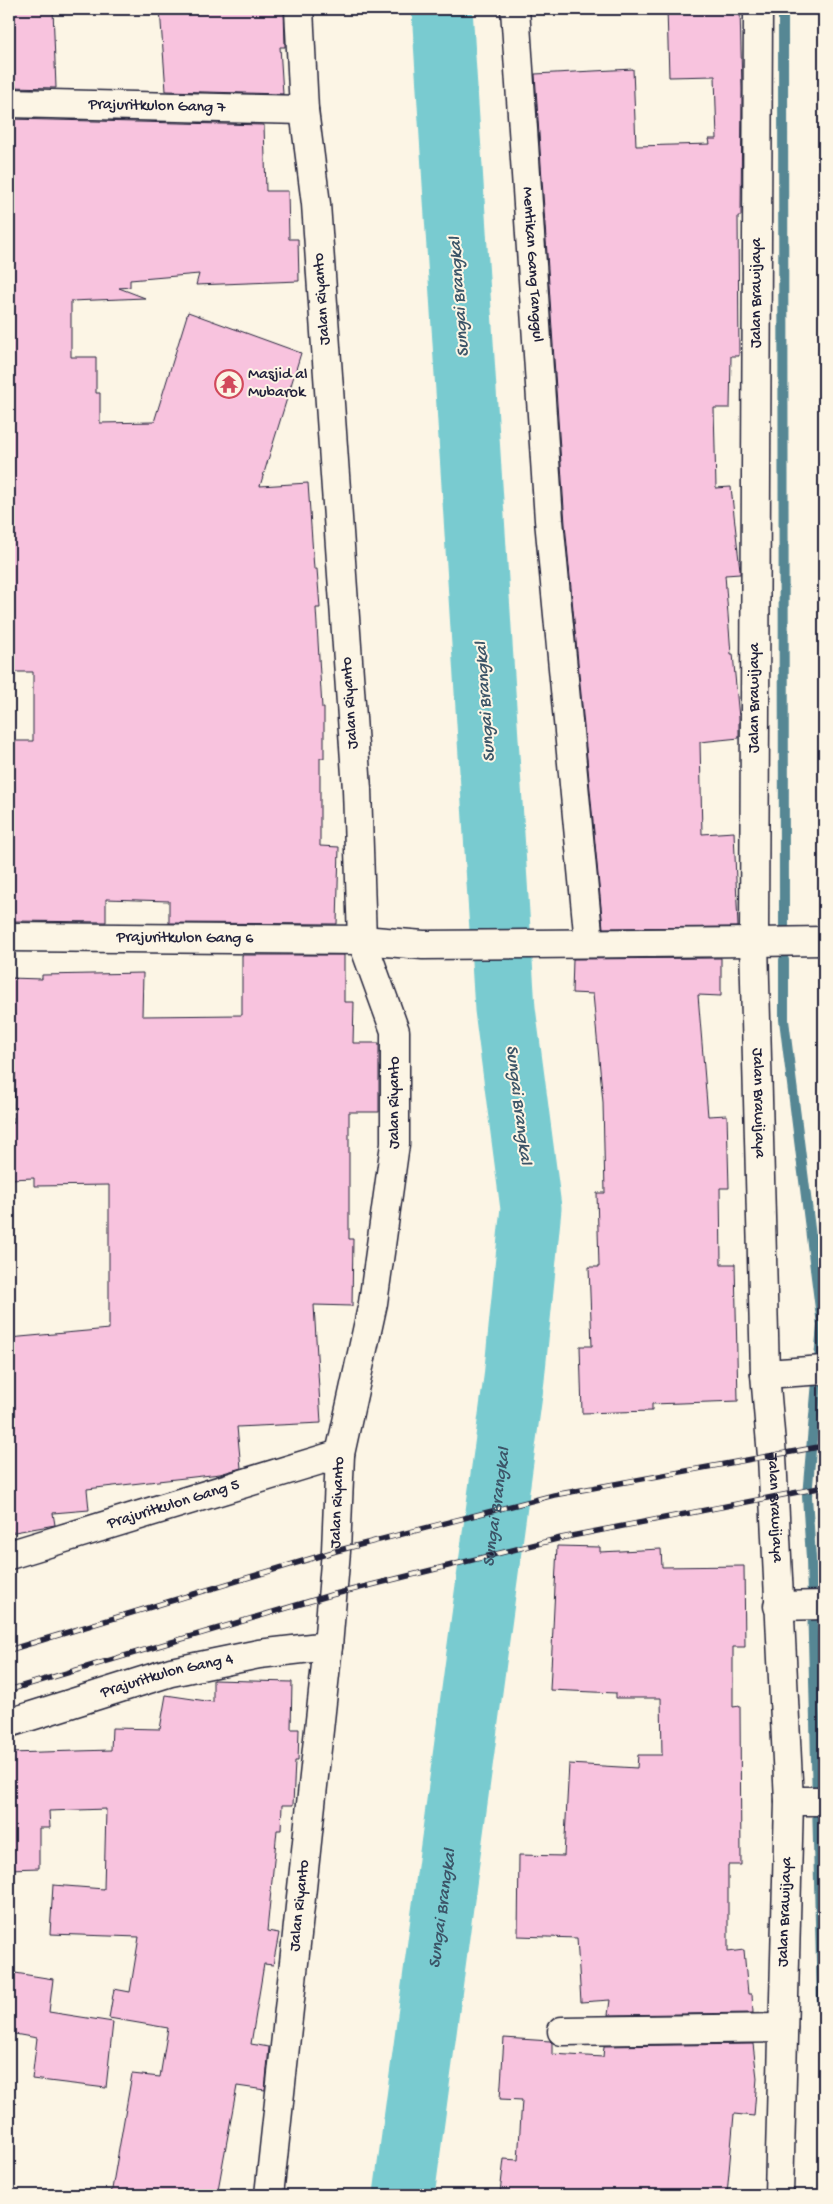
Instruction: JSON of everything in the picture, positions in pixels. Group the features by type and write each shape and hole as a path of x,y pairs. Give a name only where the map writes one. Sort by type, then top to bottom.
{"street":[{"name":"Jalan Riyanto","path":"269,2195 328,1646 336,1551 340,1454 374,1303 395,1144 395,1031 362,940 355,759 316,204 304,110 299,9"},
{"name":"Mentikan Gang Tanggul","path":"515,9 576,944"},
{"name":"Jalan Brawijaya","path":"758,9 754,942 765,1374 772,1456 801,1606 809,1801 783,2028 779,2195"},
{"name":"Prajuritkulon Gang 7","path":"9,103 304,110"},
{"name":"Prajuritkulon Gang 6","path":"9,937 362,940 423,945 818,941"},
{"path":"765,1374 813,1371"},
{"name":"Prajuritkulon Gang 5","path":"9,1555 340,1454"},
{"name":"Prajuritkulon Gang 4","path":"9,1723 170,1672 259,1654 328,1646"},
{"path":"562,2032 783,2028"}],"building":[{"path":"9,9 53,9 56,88 9,87"},
{"path":"160,9 284,9 285,47 280,47 283,94 166,91"},
{"path":"667,9 740,9 742,90 741,216 738,216 739,356 731,356 730,408 714,408 716,488 731,487 740,570 740,574 725,575 731,654 733,654 739,718 739,738 700,742 702,834 734,832 738,927 603,928 565,524 535,74 633,69 636,146 710,144 709,139 717,139 715,76 669,77"},
{"path":"9,119 264,125 266,191 288,191 289,239 298,239 299,281 196,285 199,274 130,280 130,287 119,288 145,298 71,301 71,357 96,357 96,393 100,393 100,423 154,422 188,312 301,353 260,486 308,483 314,569 317,569 320,608 316,608 322,708 324,708 324,758 320,758 320,846 339,847 337,924 169,923 169,901 106,899 106,922 11,921 12,885 9,885 9,741 33,741 33,672 9,672"},
{"path":"242,955 344,955 344,1002 354,1002 353,1043 379,1043 379,1112 349,1112 349,1239 353,1239 352,1306 314,1305 321,1423 237,1427 241,1468 220,1474 87,1489 89,1510 53,1513 55,1525 9,1533 9,1338 109,1329 109,1185 34,1186 34,1178 9,1179 9,1123 14,1123 15,1071 9,1071 9,978 42,979 42,975 143,973 142,1016 242,1015"},
{"path":"721,958 721,996 698,995 708,1116 727,1115 729,1188 720,1188 721,1264 735,1264 738,1401 652,1404 652,1411 582,1413 580,1346 592,1346 589,1267 599,1267 597,1193 605,1193 603,1102 593,994 572,993 573,959"},
{"path":"557,1546 600,1547 600,1552 661,1549 662,1567 744,1566 745,1647 733,1647 733,1707 740,1706 741,1865 728,1865 728,1952 744,1950 748,1994 752,1994 753,2013 608,2015 610,2000 581,2002 577,1938 518,1936 519,1855 564,1856 569,1764 637,1768 638,1755 662,1755 661,1698 616,1698 616,1693 550,1690"},
{"path":"213,1680 292,1682 291,1729 299,1729 298,1761 295,1761 293,1805 282,1805 281,1830 277,1830 267,1931 279,1933 273,1965 264,1964 251,2044 269,2047 265,2090 237,2086 217,2195 111,2195 132,2074 160,2077 168,2028 109,2018 114,1989 130,1992 139,1937 50,1934 53,1885 104,1889 106,1809 49,1811 50,1828 39,1828 39,1868 9,1869 9,1753 111,1750 112,1728 160,1729 166,1695 213,1702"},
{"path":"9,1972 53,1979 49,2012 113,2022 106,2088 32,2079 37,2038 9,2033"},
{"path":"504,2038 550,2041 552,2043 552,2054 603,2057 604,2046 753,2044 757,2078 754,2116 734,2114 727,2195 519,2195 500,2193 504,2159 518,2160 522,2100 500,2099"}],"waterway":[{"name":"Sungai Brangkal","path":"404,2195 514,1379 531,1208 505,1009 442,9"},
{"path":"783,9 784,930"},
{"path":"784,960 784,1020 822,1325 807,1496 811,1558 824,2085"}],"railway":[{"path":"9,1650 336,1551 554,1495 824,1446"},
{"path":"9,1690 331,1595 561,1538 824,1487"}],"place":[{"name":"Masjid al Mubarok","path":"229,384"}]}
